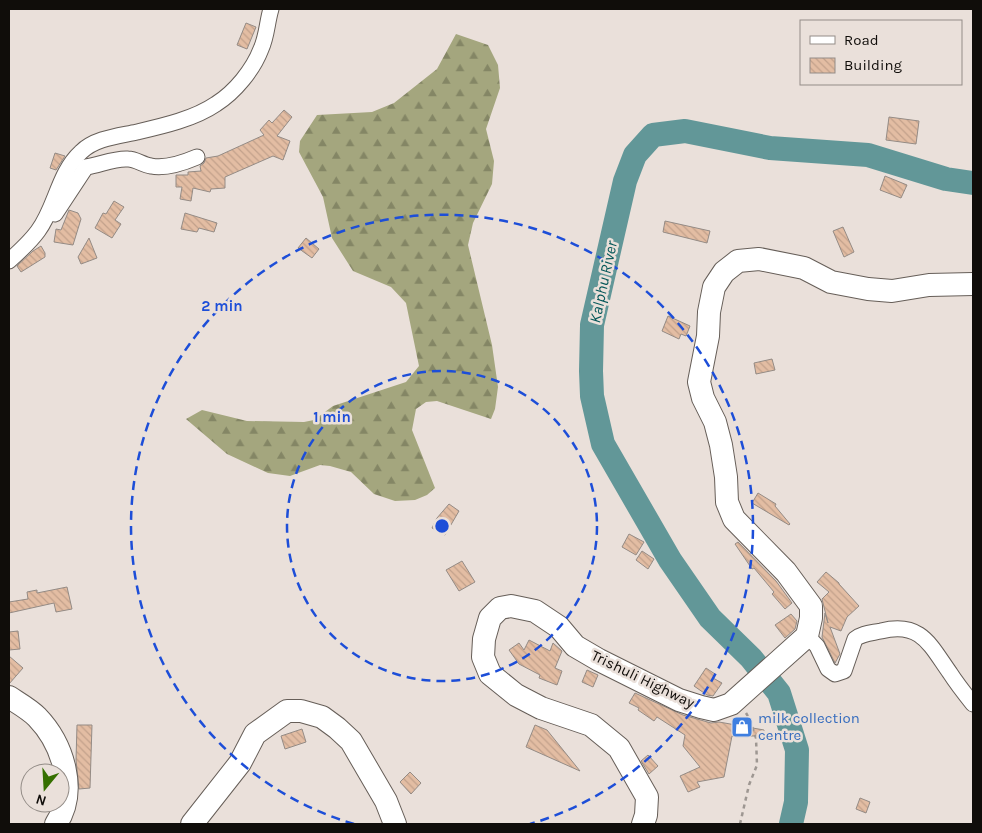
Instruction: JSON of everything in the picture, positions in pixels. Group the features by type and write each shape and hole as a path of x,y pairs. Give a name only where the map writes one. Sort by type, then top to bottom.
{"street":[{"path":"39,231 63,177 71,162 82,150 96,142 192,116 216,104 233,89 254,65 262,49 272,9"},
{"path":"9,261 50,221 86,167 130,158 150,166 164,166 182,163 197,157"},
{"path":"973,284 929,285 892,291 868,289 831,282 804,268 759,259 738,261 724,272 714,288 709,312 708,336 699,382 703,398 715,422 721,445 726,477 727,502 734,519 786,572 812,606 811,618 800,644 817,646 828,669 835,674 844,671 855,638 860,635 890,628 904,628 915,632 937,652 948,672 973,704"},
{"name":"Trishuli Highway","path":"643,824 646,815 647,797 619,748 591,725 541,708 516,695 490,674 483,657 484,639 490,618 500,608 517,607 534,611 559,627 576,646 600,660 679,700 714,710 741,696 800,644"},
{"path":"9,697 37,716 58,744 67,783 66,800 61,818 56,824"},
{"path":"192,824 240,762 255,734 287,712 301,711 322,717 351,741 377,784 395,824"}],"path":[{"path":"740,824 749,785 757,765 756,738 741,696"}],"green space":[{"path":"456,34 488,45 498,65 500,88 486,129 494,161 492,184 473,223 468,245 492,345 498,387 495,409 491,419 437,401 426,402 416,409 412,430 435,488 427,495 415,500 395,501 374,494 351,472 330,466 320,465 290,476 268,473 227,454 186,419 202,410 247,421 304,422 314,420 333,406 406,382 419,366 406,303 391,287 353,271 332,238 323,197 299,152 300,141 317,115 372,112 394,103 437,69"}],"building":[{"path":"246,23 256,27 247,49 237,45"},
{"path":"284,110 292,117 277,136 290,141 283,160 273,156 225,177 225,188 211,189 210,192 193,188 191,201 180,199 182,187 176,187 176,175 188,175 188,172 201,171 200,166 206,158 218,156 264,135 260,130 269,120 272,123"},
{"path":"889,117 919,121 916,144 886,140"},
{"path":"55,153 65,156 56,170 50,168"},
{"path":"885,176 907,185 901,198 880,190"},
{"path":"114,201 124,207 115,220 121,224 112,238 95,228 103,213 106,214"},
{"path":"69,210 78,213 81,219 73,245 54,242 56,229 61,230"},
{"path":"185,213 217,223 214,232 199,228 197,232 181,229"},
{"path":"665,221 710,231 707,243 663,232"},
{"path":"843,227 854,252 844,257 833,231"},
{"path":"89,238 97,258 81,264 78,257"},
{"path":"306,238 319,249 312,258 298,248"},
{"path":"41,246 45,257 21,272 17,266"},
{"path":"668,316 690,326 686,336 681,334 679,339 662,331"},
{"path":"772,359 775,370 756,374 754,363"},
{"path":"758,493 776,504 775,506 789,525 752,503"},
{"path":"449,504 459,511 445,535 432,528 437,518"},
{"path":"629,534 644,542 636,555 622,547"},
{"path":"738,542 776,581 792,603 785,609 772,594 774,592 754,568 752,569 735,544"},
{"path":"642,551 654,559 648,569 636,560"},
{"path":"462,561 475,582 459,591 446,570"},
{"path":"826,572 839,583 859,606 847,617 841,631 830,627 840,654 835,663 822,637 825,613 828,623 822,599 829,592 817,582"},
{"path":"67,587 72,609 56,612 54,603 9,613 9,602 28,599 27,592 37,590 37,593"},
{"path":"791,614 797,621 795,629 785,638 775,625"},
{"path":"18,631 20,649 9,650 9,632"},
{"path":"529,640 550,651 553,643 562,651 555,668 562,671 557,685 539,678 540,675 519,664 509,650 519,643 524,650"},
{"path":"9,656 23,668 9,684"},
{"path":"706,668 715,674 713,678 722,683 713,696 707,695 694,686"},
{"path":"587,670 598,675 593,687 582,682"},
{"path":"635,693 683,715 711,723 719,722 764,730 763,736 732,736 724,777 697,782 700,787 688,792 680,776 700,767 683,746 685,735 657,717 654,721 638,710 639,708 629,703"},
{"path":"77,725 92,725 90,788 79,789 76,760"},
{"path":"535,725 547,730 580,771 526,747"},
{"path":"302,729 306,742 285,749 281,736"},
{"path":"648,755 658,766 649,774 641,761"},
{"path":"410,772 421,783 411,794 400,782"},
{"path":"860,798 870,802 866,813 856,809"}],"waterway":[{"name":"Kalphu River","path":"791,824 796,802 797,750 779,693 751,658 710,618 670,560 603,444 592,396 592,325 625,181 635,155 653,135 685,131 770,148 868,155 946,179 973,183"}],"place":[{"name":"milk collection centre","path":"742,727"}]}
